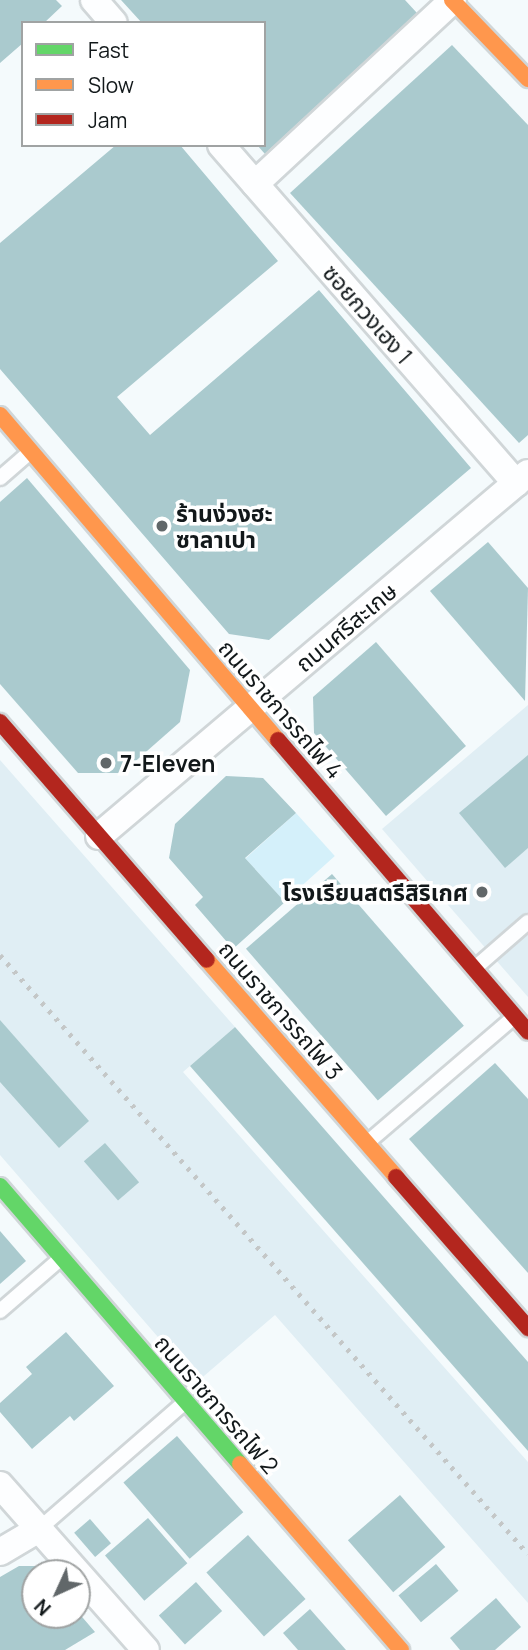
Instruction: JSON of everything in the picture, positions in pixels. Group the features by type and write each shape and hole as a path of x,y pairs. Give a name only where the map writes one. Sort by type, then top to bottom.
{"street":[{"path":"94,0 112,21"},
{"path":"255,184 452,0 528,79"},
{"name":"ซอยกวงเฮง 1","path":"223,147 522,478"},
{"name":"ถนนราชการรถไฟ 4","path":"0,415 528,1032"},
{"name":"ถนนศรีสะเกษ","path":"99,836 522,478"},
{"name":"ถนนราชการรถไฟ 3","path":"0,723 528,1328"},
{"name":"ถนนราชการรถไฟ 2","path":"0,1186 60,1259 401,1650"},
{"path":"0,1485 146,1650"},
{"path":"0,1552 39,1529"}],"lane":[{"path":"0,478 31,452"},
{"path":"474,969 527,924"},
{"path":"367,1143 515,1017"},
{"path":"0,1311 60,1259"},
{"path":"39,1529 185,1402"}],"shaded area":[{"name":"โรงเรียนสตรีสิริเกศ","path":"528,705 528,997 382,829"},
{"path":"0,760 235,1027 183,1072 528,1462 528,1603 275,1315 197,1382 0,1155"},
{"path":"296,813 335,856 284,902 245,859"}],"building":[{"path":"0,0 56,0 62,6 46,21 21,21 21,45 0,63"},
{"path":"121,0 405,0 417,13 265,154 259,147 266,147 266,21 140,21"},
{"path":"452,45 528,125 528,435 519,443 290,193"},
{"path":"114,147 182,147 278,261 117,397 150,435 319,290 471,468 269,640 229,634 0,369 0,243"},
{"path":"27,478 190,670 180,722 122,773 78,773 0,684 0,502"},
{"path":"488,542 528,588 525,701 430,591"},
{"path":"376,642 466,746 386,816 314,733 313,697"},
{"path":"528,755 528,848 505,868 459,813"},
{"path":"226,776 263,778 296,813 245,858 285,902 233,949 195,905 203,897 169,858 175,824"},
{"path":"332,874 464,1026 378,1100 246,949"},
{"path":"0,1020 89,1121 59,1148 0,1082"},
{"path":"235,1027 528,1362 528,1451 190,1066"},
{"path":"495,1063 528,1099 528,1273 409,1139"},
{"path":"105,1143 139,1182 118,1201 84,1161"},
{"path":"0,1231 26,1261 0,1284"},
{"path":"66,1332 114,1386 74,1421 70,1416 32,1449 0,1412 0,1403 32,1374 26,1367"},
{"path":"177,1436 243,1512 190,1559 123,1483"},
{"path":"400,1495 445,1547 393,1592 348,1540"},
{"path":"148,1518 187,1563 144,1601 105,1555"},
{"path":"90,1519 111,1543 95,1557 74,1533"},
{"path":"248,1535 306,1599 264,1636 206,1572"},
{"path":"436,1564 458,1591 421,1622 398,1595"},
{"path":"21,1566 21,1629 91,1627 95,1632 65,1650 0,1650 0,1577"},
{"path":"196,1582 222,1611 185,1644 159,1615"},
{"path":"496,1598 521,1627 495,1650 460,1650 450,1638"},
{"path":"310,1609 346,1650 298,1650 283,1633"}],"railway":[{"path":"0,955 528,1554"}],"traffic: fast":[{"path":"0,1186 240,1464"}],"traffic: slow":[{"path":"452,0 528,79"},
{"path":"0,415 278,740"},
{"path":"207,960 396,1177"},
{"path":"240,1464 401,1650"}],"traffic: jam":[{"path":"0,722 207,960"},
{"path":"278,740 528,1032"},
{"path":"396,1177 528,1328"}],"place":[{"name":"ร้านง่วงฮะ ซาลาเปา","path":"162,526"},
{"name":"7-Eleven","path":"106,763"},
{"name":"โรงเรียนสตรีสิริเกศ","path":"482,892"}]}
